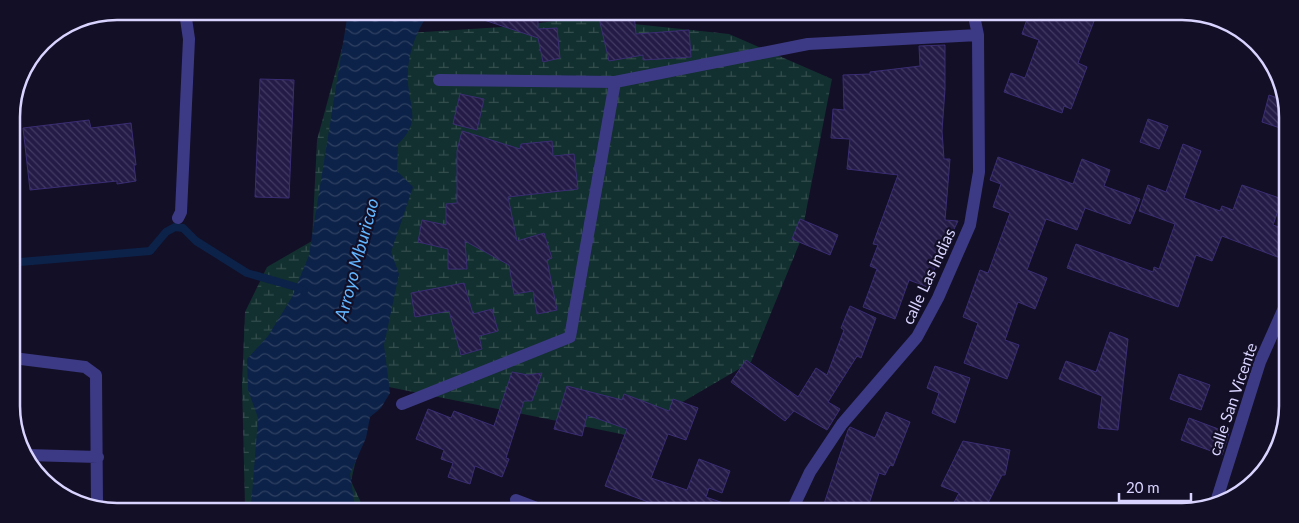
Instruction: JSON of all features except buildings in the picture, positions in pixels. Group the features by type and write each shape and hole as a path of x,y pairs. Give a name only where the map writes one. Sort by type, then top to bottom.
{"street":[{"path":"178,218 181,212 189,39 186,20"},
{"name":"calle Las Indias","path":"795,503 810,472 842,424 916,337 938,298 970,225 978,172 978,35 975,20"},
{"path":"439,80 615,82 808,44 978,35"},
{"path":"402,404 570,337 615,82"},
{"name":"calle San Vicente","path":"1218,496 1260,362 1279,319"},
{"path":"20,359 85,367 96,375 97,501"},
{"path":"33,455 98,457"},
{"path":"516,500 524,503"}],"green space":[{"path":"562,20 596,20 729,34 832,79 800,242 751,362 626,435 374,384 351,481 361,503 245,503 242,384 245,312 267,267 312,241 317,140 345,37 517,26"}],"water":[{"name":"Arroyo Mburicao","path":"347,20 425,20 416,37 408,64 412,122 410,129 398,144 397,171 413,187 391,252 399,274 384,345 390,393 381,408 370,417 366,438 350,474 354,503 251,503 258,418 248,390 247,359 268,336 292,297 309,255"}],"waterway":[{"path":"20,262 150,251 166,232 175,227 183,228 196,241 247,273 304,291"}]}
